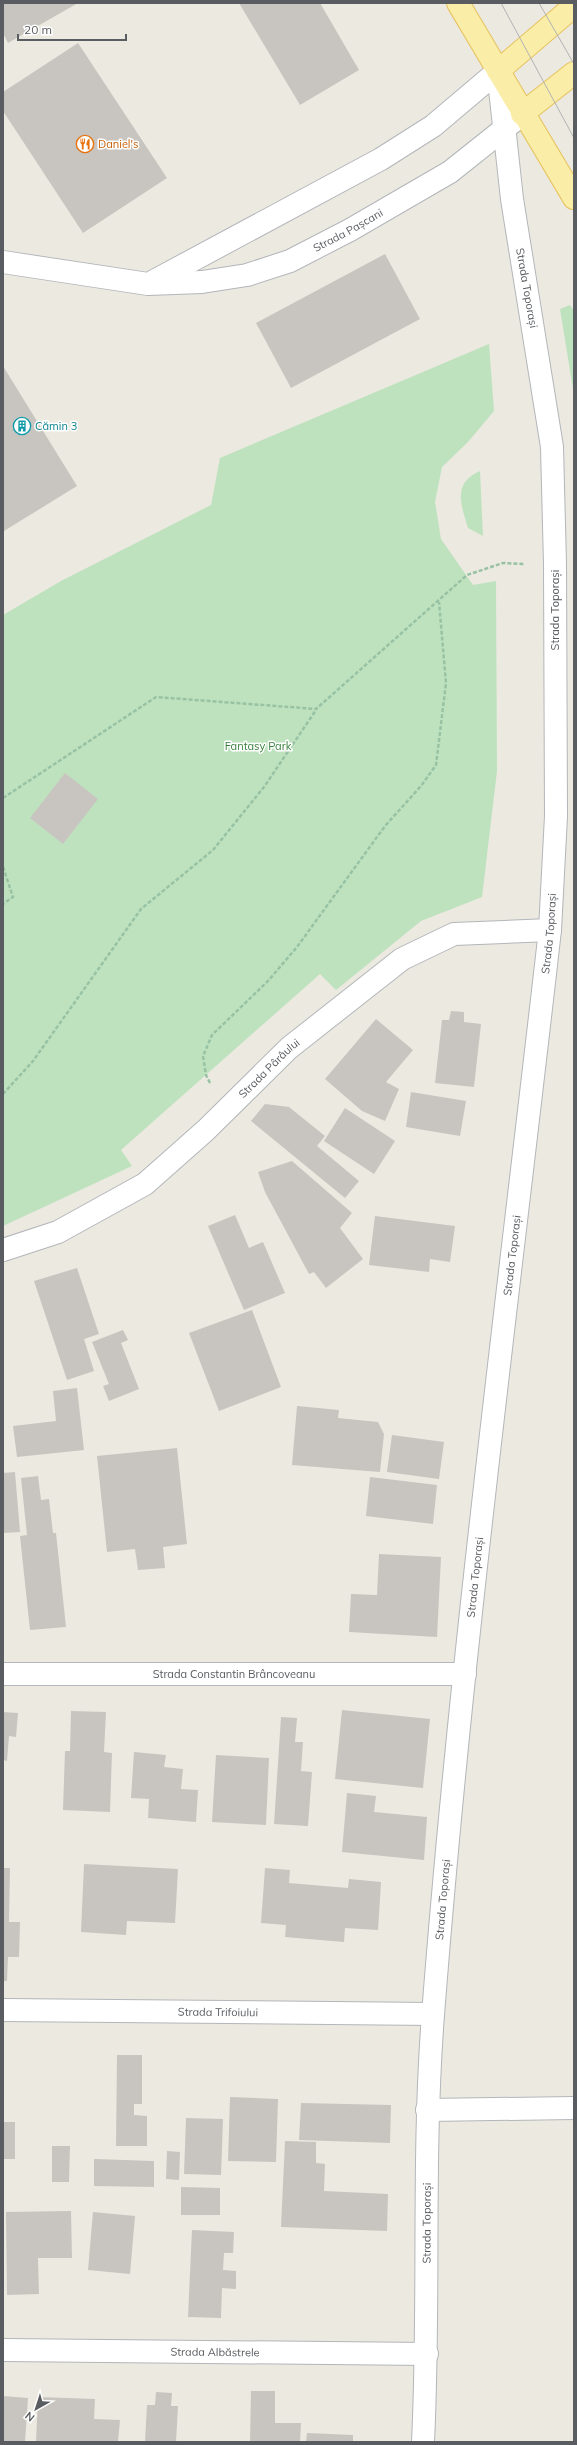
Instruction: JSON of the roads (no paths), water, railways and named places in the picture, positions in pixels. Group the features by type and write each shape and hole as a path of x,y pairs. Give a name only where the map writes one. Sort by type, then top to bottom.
{"main road":[{"path":"458,3 522,114 574,198"},
{"path":"498,70 574,6"},
{"path":"522,114 574,73"}],"street":[{"name":"Strada Toporași","path":"423,2442 427,2354 427,2110 433,2014 465,1674 550,930 556,816 555,564 552,447 512,199 498,70"},
{"path":"148,284 381,159 433,126 498,70"},
{"name":"Strada Pașcani","path":"3,262 148,284 202,282 247,275 290,261 350,230 450,172 522,114"},
{"name":"Strada Pârâului","path":"3,1250 58,1232 145,1184 289,1048 402,959 454,934 550,930"},
{"name":"Strada Constantin Brâncoveanu","path":"3,1674 465,1674"},
{"name":"Strada Trifoiului","path":"3,2010 433,2014"},
{"path":"427,2110 574,2108"},
{"name":"Strada Albăstrele","path":"3,2350 427,2354"}],"tram line":[{"path":"501,3 574,138"},
{"path":"539,3 574,64"}],"place":[{"name":"Daniel's","path":"85,144"},
{"name":"Cămin 3","path":"22,426"}],"park label":[{"name":"Fantasy Park","path":"258,746"}]}
